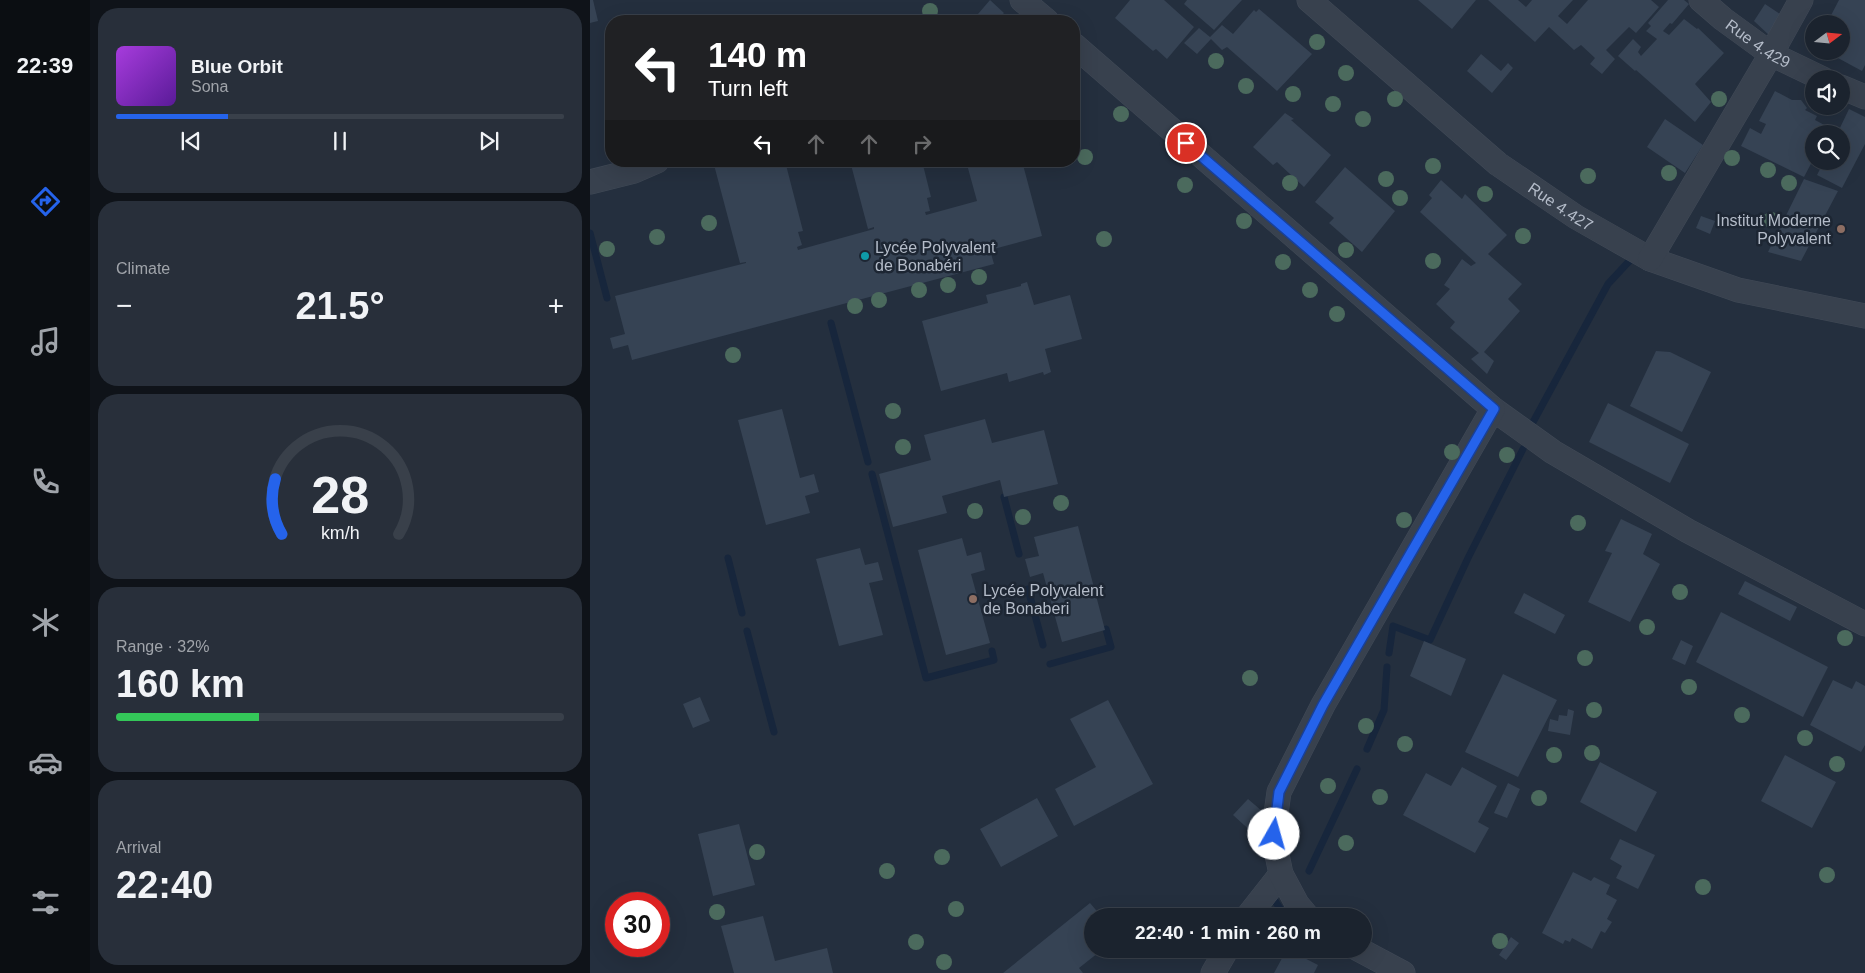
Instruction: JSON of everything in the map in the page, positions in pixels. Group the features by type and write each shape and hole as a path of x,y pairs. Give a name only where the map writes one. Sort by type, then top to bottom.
{"street":[{"path":"1022,0 1039,15"},
{"name":"Rue 4.427","path":"1309,0 1498,164 1576,217 1650,259 1738,290 1865,316"},
{"name":"Rue 4.429","path":"1701,0 1723,19 1771,54 1805,70"},
{"path":"1650,259 1801,0"},
{"path":"1080,50 1494,409 1553,452 1688,531 1865,624"},
{"path":"1850,91 1865,97"},
{"path":"590,182 644,167"},
{"path":"1301,908 1281,874 1274,834 1279,792 1323,705 1494,409"},
{"path":"1254,908 1281,874"},
{"path":"1372,956 1403,973"},
{"path":"1213,973 1221,958"}],"building":[{"path":"590,0 593,0 598,21 590,23"},
{"path":"990,0 1004,13 1002,15 978,14"},
{"path":"1130,0 1164,0 1194,27 1167,59 1156,49 1153,51 1115,18"},
{"path":"1187,0 1242,0 1214,30 1184,4"},
{"path":"1418,0 1476,0 1452,29"},
{"path":"1488,0 1518,0 1526,7 1532,0 1573,0 1558,16 1567,24 1588,0 1651,0 1659,7 1636,33 1629,27 1606,50 1615,59 1602,74 1590,64 1595,58 1581,45 1574,50 1549,27 1535,42"},
{"path":"1668,0 1684,0 1689,4 1672,24 1670,23 1663,31 1669,35 1684,19 1698,28 1724,53 1695,84 1711,102 1695,122 1618,56 1633,39 1641,47 1638,52 1641,56 1657,39 1646,31 1651,26 1648,23"},
{"path":"1839,0 1865,0 1865,65 1862,71 1842,60 1850,60 1850,15 1831,15"},
{"path":"1765,4 1783,16 1771,37 1754,21"},
{"path":"1259,9 1312,54 1277,91 1227,47 1222,50 1211,39 1197,54 1184,43 1199,28 1210,37 1222,25 1233,34 1254,10 1256,12"},
{"path":"1481,54 1501,71 1508,63 1513,68 1492,93 1467,71"},
{"path":"1775,91 1792,100 1801,100 1805,105 1805,115 1817,116 1815,120 1824,125 1805,125 1805,170 1808,170 1804,177 1741,146 1750,128 1761,134 1766,124 1759,121"},
{"path":"1850,110 1865,117 1865,144 1842,188 1817,175 1820,170 1850,170 1850,125 1841,125 1846,115 1850,115"},
{"path":"1285,113 1294,119 1291,120 1331,155 1304,187 1277,162 1273,165 1253,147"},
{"path":"1665,119 1703,145 1685,173 1647,147"},
{"name":"Lycée Polyvalent de Bonabéri","path":"715,167 787,167 803,231 798,232 802,245 797,247 798,250 874,229 874,227 868,229 852,167 924,167 931,197 927,198 930,211 925,212 926,215 977,201 968,167 1024,167 1042,236 990,250 994,264 632,360 628,345 613,349 610,338 625,334 615,296 746,262 740,263"},
{"path":"1345,167 1395,211 1362,252 1329,223 1334,218 1315,202"},
{"path":"1804,179 1838,191 1801,261 1768,252"},
{"path":"1441,180 1462,199 1465,194 1507,235 1488,254 1522,284 1508,299 1520,311 1484,352 1494,361 1487,374 1471,359 1479,353 1450,328 1455,322 1436,304 1450,289 1444,285 1462,259 1471,266 1476,263 1420,212 1432,198 1429,195"},
{"path":"1701,216 1715,221 1710,234 1696,228"},
{"path":"1027,282 1034,305 1070,295 1082,339 1045,349 1051,372 1044,375 1043,372 1009,382 1007,373 941,391 922,321 988,303 986,295 1021,286 1021,284"},
{"path":"1656,351 1670,352 1711,372 1682,432 1630,406"},
{"path":"1608,403 1689,444 1670,483 1589,442"},
{"path":"782,409 800,478 814,474 819,492 805,496 810,513 766,525 738,420"},
{"path":"985,419 992,443 1044,430 1058,484 1004,497 1000,480 942,496 947,513 893,527 879,474 931,460 924,435"},
{"path":"1621,519 1652,534 1643,554 1660,564 1630,622 1588,602 1612,553 1605,551"},
{"path":"1078,526 1105,630 1062,642 1043,573 1030,577 1025,559 1039,556 1034,537"},
{"path":"962,538 967,556 981,552 985,570 971,574 990,643 946,655 918,550"},
{"path":"860,548 865,565 878,562 883,580 869,583 883,635 839,646 816,559"},
{"path":"1745,581 1797,607 1790,621 1738,594"},
{"path":"1524,593 1565,615 1555,634 1514,613"},
{"path":"1721,612 1828,667 1803,717 1696,662"},
{"path":"1681,640 1693,646 1685,665 1672,659"},
{"path":"1424,641 1466,659 1451,696 1410,676"},
{"path":"1503,674 1557,700 1518,777 1465,752"},
{"path":"1833,680 1852,689 1856,681 1865,686 1865,745 1861,752 1810,725"},
{"path":"700,697 710,721 693,728 683,704"},
{"path":"1108,700 1153,784 1074,826 1055,789 1096,767 1070,719"},
{"path":"1568,709 1574,711 1570,735 1548,731 1550,719 1558,721 1559,715 1567,716"},
{"path":"1785,755 1836,782 1812,828 1761,801"},
{"path":"1600,762 1657,792 1636,832 1580,802"},
{"path":"1462,767 1497,786 1478,822 1489,828 1475,853 1403,815 1426,773 1451,786"},
{"path":"1508,783 1520,789 1507,818 1494,813"},
{"path":"1037,798 1058,836 1001,867 980,829"},
{"path":"1248,799 1269,817 1255,835 1233,815"},
{"path":"739,824 755,885 713,896 698,834"},
{"path":"1620,839 1655,855 1638,889 1616,878 1622,866 1610,859"},
{"path":"1573,872 1591,881 1594,877 1610,885 1606,894 1617,900 1607,919 1612,922 1605,933 1601,931 1592,949 1572,938 1570,942 1565,940 1563,944 1542,933"},
{"path":"1090,903 1094,908 1084,908 1084,958 1092,958 1079,968 1083,973 1003,973"},
{"path":"763,916 775,961 827,948 833,973 734,973 721,926"},
{"path":"1511,937 1519,943 1506,960 1499,955"},
{"path":"1282,958 1304,958 1318,965 1314,973 1274,973"}],"waterway":[{"path":"590,233 607,298"},
{"path":"1532,424 1608,284 1633,257"},
{"path":"831,323 868,462"},
{"path":"1389,653 1393,626 1430,640 1468,558 1523,449"},
{"path":"872,474 926,678 994,660 992,651"},
{"path":"1004,497 1019,554"},
{"path":"728,558 742,613"},
{"path":"1028,589 1043,645"},
{"path":"1050,664 1111,647 1106,629"},
{"path":"747,631 774,732"},
{"path":"1367,749 1384,710 1387,667"},
{"path":"1309,871 1357,769"},
{"path":"1273,898 1280,908"}],"place":[{"name":"Institut Moderne Polyvalent","path":"1841,229"},
{"name":"Lycée Polyvalent de Bonabéri","path":"865,256"},
{"name":"Lycée Polyvalent de Bonaberi","path":"973,599"}],"route":[{"path":"1186,143 1494,409 1323,705 1279,792 1274,834"}]}
